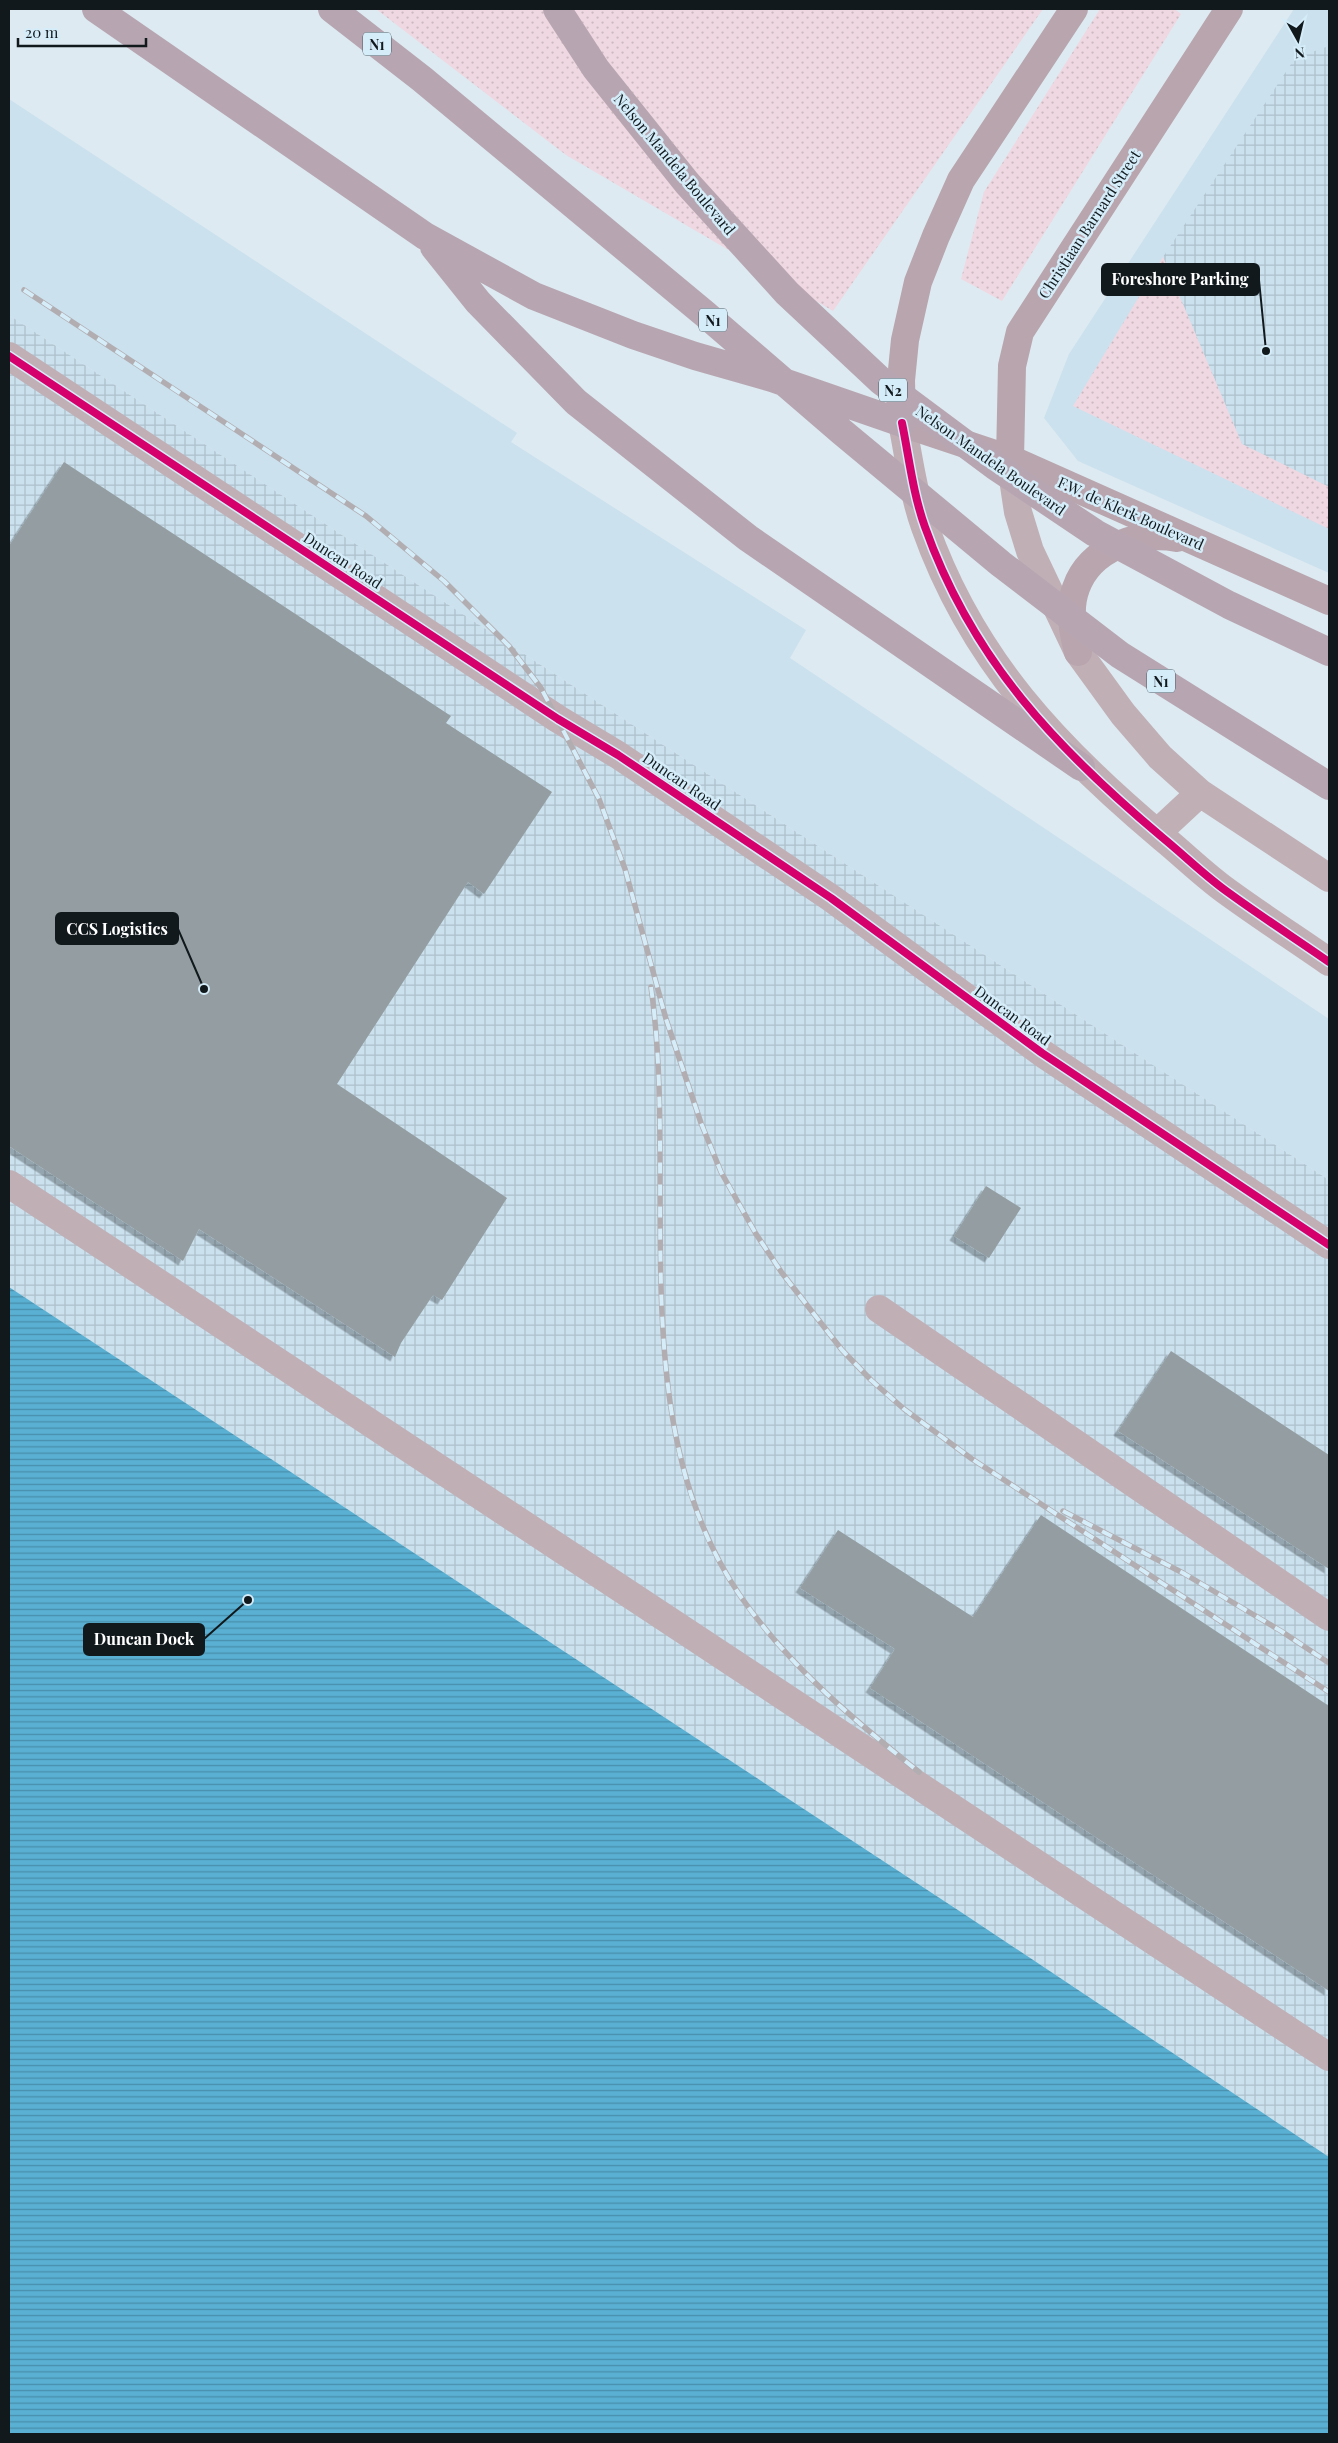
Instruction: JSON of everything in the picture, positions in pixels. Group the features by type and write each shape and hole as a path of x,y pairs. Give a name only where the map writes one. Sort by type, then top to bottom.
{"highway":[{"path":"96,9 425,236 534,296 633,335 695,356 772,378 902,423"},
{"name":"N1","path":"332,9 422,79 705,314 842,432 1016,575 1120,655 1329,786"},
{"name":"Nelson Mandela Boulevard","path":"557,9 596,69 687,183 787,293 881,381 995,466 1095,533 1229,605 1329,652"},
{"path":"425,236 478,302 576,402 748,538 1081,767"}],"main road":[{"path":"902,423 901,380 905,340 918,282 936,236 961,180 1074,9"},
{"name":"Christiaan Barnard Street","path":"1010,459 1012,366 1020,332 1229,9"},
{"name":"F.W. de Klerk Boulevard","path":"902,423 1010,459 1329,600"},
{"path":"1078,652 1073,629 1072,604 1076,587 1088,567 1100,556 1123,542 1145,536 1196,541"}],"street":[{"name":"Duncan Road","path":"9,356 558,719 618,755 831,898 1042,1053 1329,1245"},
{"path":"902,423 924,525 948,583 973,630 1000,672 1025,705 1081,767 1157,833 1228,892 1329,962"},
{"path":"1010,459 1018,512 1030,551 1078,652 1123,714 1154,750 1200,793 1329,878"},
{"path":"1157,833 1200,793"},
{"path":"9,1184 1329,2057"},
{"path":"879,1309 1329,1617"}],"shaded area":[{"path":"376,9 1043,9 833,311 566,155"},
{"path":"1100,9 1175,9 1181,14 1002,301 961,279 984,192"},
{"path":"1294,9 1329,9 1329,573 1078,461 1044,418 1069,354"},
{"path":"1329,46 1329,487 1242,444 1163,257 1295,58"},
{"path":"9,99 517,433 511,442 806,630 790,658 1329,1019 1329,1180 351,541 9,315"},
{"path":"1163,257 1242,444 1329,487 1329,529 1073,406"},
{"path":"9,315 351,541 1329,1180 1329,2157 964,1914 9,1287"}],"water":[{"path":"9,1287 964,1914 1329,2157 1329,2434 9,2434"}],"building":[{"path":"64,462 451,716 446,723 552,792 484,894 468,882 337,1084 507,1198 442,1300 433,1295 401,1343 395,1357 199,1229 183,1261 9,1146 9,546"},
{"path":"986,1186 1021,1208 989,1258 954,1236"},
{"path":"1171,1351 1329,1455 1329,1569 1118,1431"},
{"path":"1041,1515 1329,1706 1329,1991 870,1688 895,1649 800,1588 838,1530 973,1617"}],"railway":[{"path":"24,290 366,516 444,581 509,646 541,688 599,799 625,869 666,1019 701,1123 721,1172 756,1234 782,1273 842,1350 871,1380 904,1409 972,1459 1329,1692"},
{"path":"651,987 658,1063 662,1301 667,1380 680,1456 704,1529 741,1597 780,1646 801,1669 847,1712 919,1772"},
{"path":"1063,1511 1183,1573 1281,1631 1329,1663"}],"cycle path":[{"path":"9,356 558,719 618,755 831,898 1042,1053 1329,1245"},
{"path":"902,423 914,489 925,527 944,575 967,619 993,660 1022,699 1054,736 1124,805 1220,887 1329,962"}],"place":[{"name":"Foreshore Parking","path":"1266,351"},
{"name":"CCS Logistics","path":"204,989"},
{"name":"Duncan Dock","path":"248,1600"}]}
